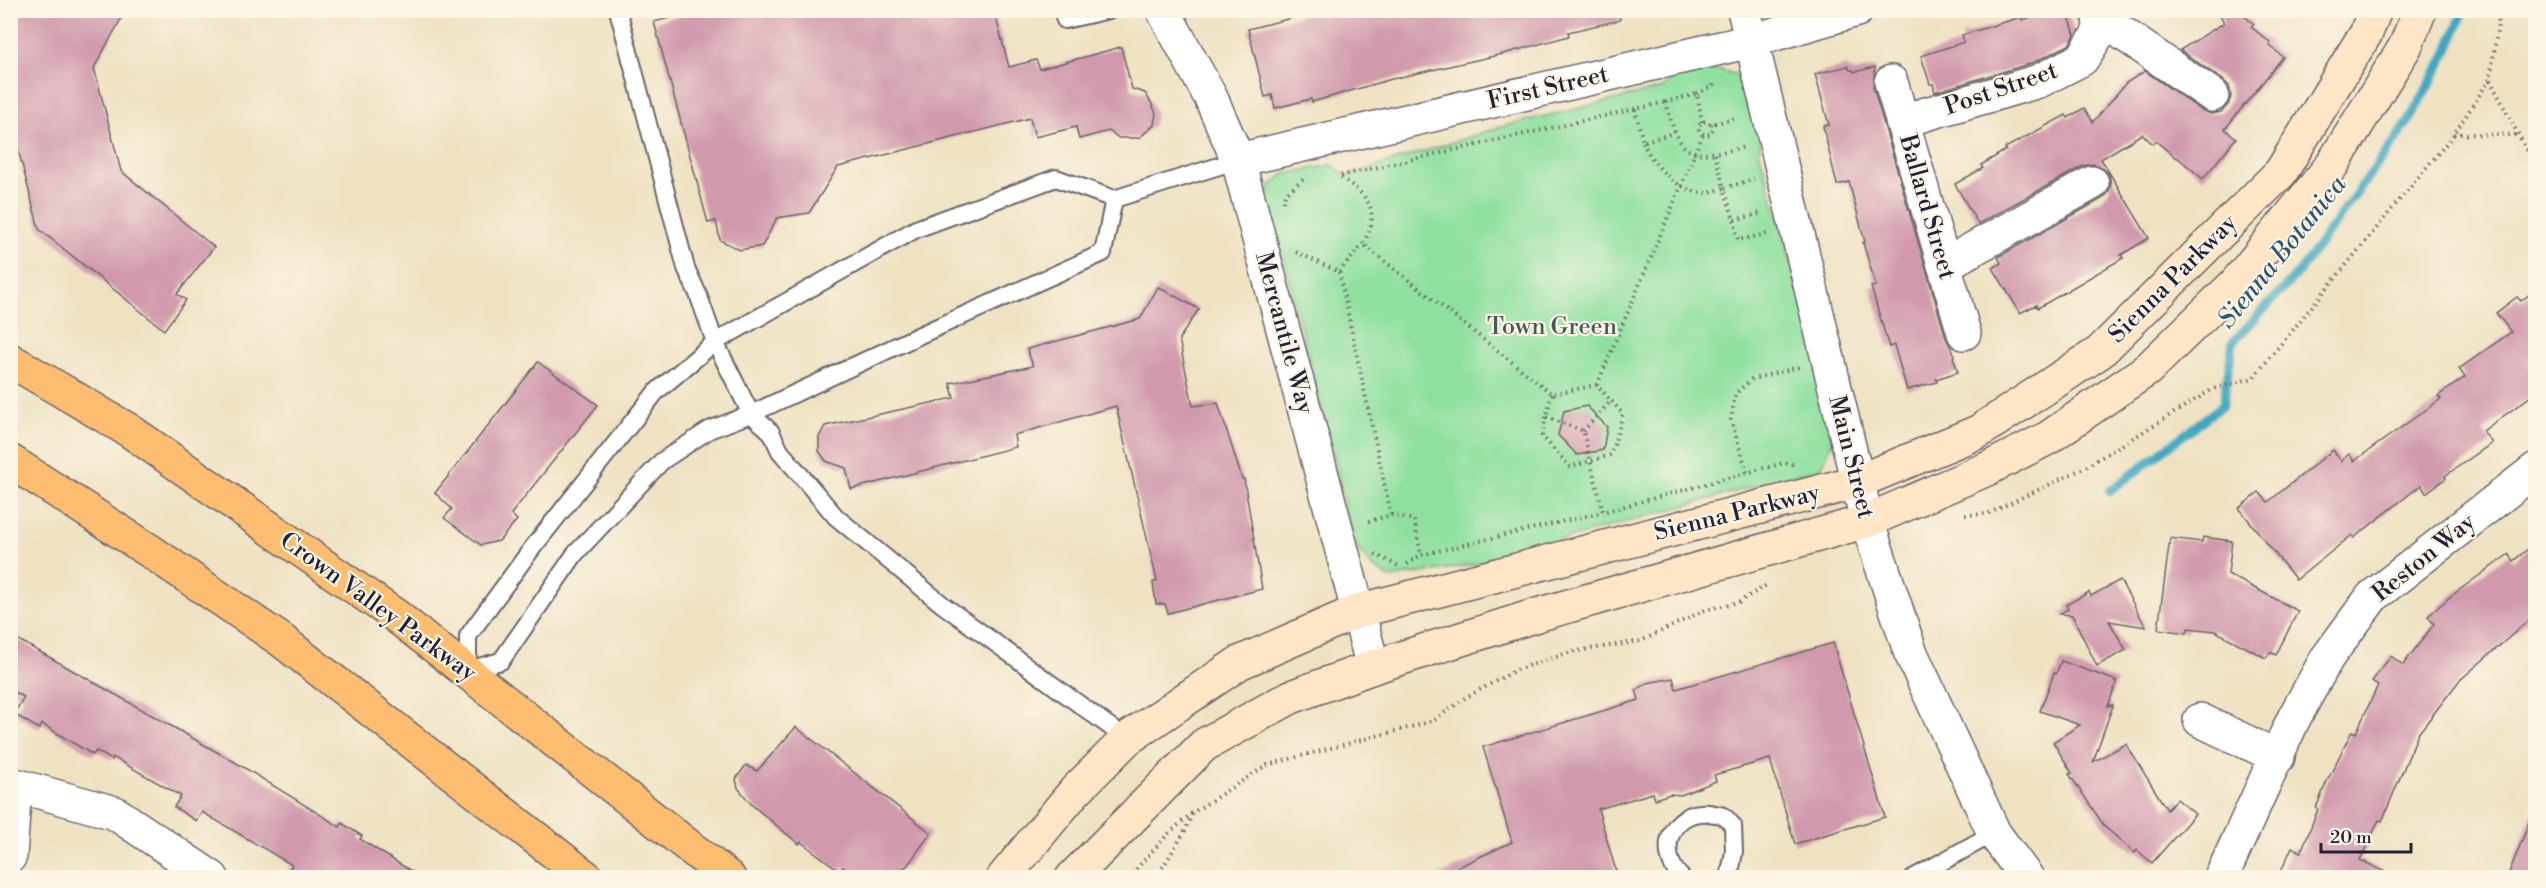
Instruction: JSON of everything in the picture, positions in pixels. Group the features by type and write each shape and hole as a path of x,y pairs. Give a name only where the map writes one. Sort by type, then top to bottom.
{"main road":[{"name":"Sienna Parkway","path":"1003,878 1074,791 1127,739 1239,663 1358,611 1857,482 1978,432 2100,352 2281,172 2366,33 2375,10"},
{"name":"Sienna Parkway","path":"1072,878 1204,745 1291,697 1373,667 1537,615 1866,521 1987,469 2048,438 2148,369 2236,283 2332,165 2405,47 2420,10"},
{"name":"Crown Valley Parkway","path":"10,360 130,431 396,616 468,670 729,878"},
{"path":"10,461 150,551 281,640 587,878"},
{"path":"10,483 150,551"}],"street":[{"name":"Mercantile Way","path":"1163,10 1211,98 1238,160 1373,667"},
{"name":"First Street","path":"1238,160 1748,26 1857,10"},
{"path":"2099,14 2212,94"},
{"name":"Post Street","path":"1902,121 2039,81 2082,59 2100,31 2099,14"},
{"name":"Main Street","path":"1748,26 1866,521 1910,651 1994,833 2027,878"},
{"name":"Ballard Street","path":"1891,82 1964,333"},
{"path":"1944,265 2092,183"},
{"name":"Reston Way","path":"2221,878 2294,718 2327,658 2372,597 2535,470"},
{"path":"2200,720 2278,757"},
{"path":"10,856 15,785 115,813 212,878"}],"lane":[{"path":"618,10 686,268 698,294 714,342 751,414 771,432 780,451 836,517 956,615 1127,739"},
{"path":"1062,10 1065,20 1109,10"},
{"path":"1114,199 1103,253 751,414 709,430 662,461 575,554 501,661 468,670 468,636 530,551 656,392 714,342 916,229 1056,178 1114,199 1238,160"},
{"path":"1682,878 1677,873 1669,853 1669,835 1681,820 1700,812 1722,815 1733,826 1734,852 1729,878"},
{"path":"1913,878 1994,833"}],"path":[{"path":"1958,516 1987,514 2084,468 2213,389 2253,378 2454,134 2490,79 2500,10"},
{"path":"2490,79 2526,149 2535,157"},
{"path":"1339,176 1697,94 1702,122 1698,127 1703,134"},
{"path":"1666,102 1673,133 1680,144 1695,153 1715,154 1747,147"},
{"path":"1635,108 1646,150 1664,172 1681,187 1706,193 1754,179"},
{"path":"1702,122 1706,121 1711,124 1738,118 1741,128"},
{"path":"1703,134 1710,134 1713,129 1711,124"},
{"path":"1643,141 1673,133"},
{"path":"1597,385 1703,134"},
{"path":"2454,134 2519,135"},
{"path":"1744,137 1749,158"},
{"path":"1715,154 1738,240 1768,234"},
{"path":"1752,168 1757,190"},
{"path":"1328,173 1339,176 1359,189 1372,207 1372,228 1363,244 1339,272"},
{"path":"1282,203 1285,194 1310,175"},
{"path":"1760,201 1771,245"},
{"path":"1734,220 1763,213"},
{"path":"1363,244 1552,394 1597,385"},
{"path":"1292,247 1298,255 1339,272"},
{"path":"1339,272 1391,515"},
{"path":"1799,355 1804,376"},
{"path":"1747,472 1731,420 1735,394 1752,379 1802,366"},
{"path":"1552,394 1542,436 1570,467 1611,455 1623,414 1597,385"},
{"path":"1583,430 1611,401"},
{"path":"1546,417 1583,430"},
{"path":"1583,430 1603,512"},
{"path":"1369,551 1402,567 1421,555 1603,512 1783,463 1795,464"},
{"path":"1359,523 1391,515 1414,520 1421,555"},
{"path":"1128,878 1168,834 1192,813 1267,765 1433,721 1465,698 1516,670 1571,652 1641,641 1705,610 1739,602 1778,578"},
{"path":"1156,878 1185,833 1192,813"}],"green space":[{"name":"Town Green","path":"1721,70 1737,75 1750,88 1763,131 1759,151 1828,390 1835,437 1821,468 1471,565 1390,578 1371,566 1357,548 1345,510 1335,460 1283,258 1270,238 1265,198 1271,186 1284,174 1332,165 1347,176 1500,127 1663,88 1675,77 1689,72"}],"building":[{"path":"18,10 126,10 94,68 121,171 214,247 177,294 186,300 164,330 39,229 10,119 10,24"},
{"path":"701,10 994,10 1009,67 1036,60 1040,69 1121,47 1132,89 1145,93 1156,113 1154,125 1139,138 1119,138 1109,131 1079,139 1076,127 1035,137 1030,118 838,167 809,213 777,218 762,246 740,250 720,240 716,221 708,223 654,22"},
{"path":"1323,10 1618,10 1620,20 1568,32 1569,36 1503,54 1392,79 1312,102 1311,99 1275,108 1272,95 1265,97 1248,29"},
{"path":"2053,10 2067,10 2075,35 2069,45 2032,63 1935,92 1921,56 1964,42 1962,35"},
{"path":"2218,10 2237,10 2254,24 2251,27 2271,43 2269,45 2283,57 2225,129 2236,138 2203,179 2156,141 2153,144 2142,134 2101,159 2149,238 2121,255 2123,258 2038,308 2036,305 2020,313 1993,268 2001,263 1998,257 2102,199 2108,193 2111,184 2109,174 2093,164 2083,166 1978,224 1955,184 1983,168 1981,165 2006,150 2005,148 2066,115 2068,118 2084,108 2093,122 2126,83 2145,71 2201,110 2211,114 2221,112 2228,105 2231,97 2229,86 2180,50 2224,23"},
{"path":"1848,66 1854,72 1875,67 1873,87 1946,338 1955,355 1953,357 1958,372 1936,379 1937,382 1907,390 1894,345 1889,347 1871,287 1876,286 1849,182 1837,185 1823,126 1829,125 1815,74"},
{"path":"1158,287 1199,309 1179,339 1193,406 1218,403 1242,479 1244,479 1262,589 1168,613 1165,604 1156,604 1153,582 1157,581 1116,406 1014,435 1016,447 851,489 846,468 826,461 819,451 819,437 825,426 954,398 950,383 1033,366 1027,349 1140,319"},
{"path":"2535,290 2535,393 2483,431 2492,443 2445,476 2446,478 2426,493 2421,485 2354,538 2352,535 2296,580 2239,508 2259,492 2268,502 2333,450 2341,461 2349,454 2354,461 2441,399 2438,396 2465,377 2459,369 2511,332 2496,313 2517,297 2521,301"},
{"path":"538,362 598,405 511,514 517,520 499,541 481,545 444,518 452,509 435,493"},
{"path":"1587,406 1607,427 1603,450 1577,455 1558,435 1564,411"},
{"path":"2203,537 2232,541 2228,574 2298,611 2276,655 2270,652 2266,658 2215,631 2188,628 2187,633 2158,629 2170,538 2202,542"},
{"path":"2535,543 2535,615 2459,681 2418,734 2382,821 2379,820 2360,860 2398,878 2278,878 2292,847 2301,852 2327,781 2352,731 2356,733 2378,685 2372,681 2391,656 2403,665 2434,624 2428,616 2451,596 2509,554 2513,561"},
{"path":"2120,580 2146,627 2109,621 2126,650 2097,666 2072,615 2059,614 2068,609 2066,605 2089,592 2091,596"},
{"path":"10,635 240,765 340,827 342,823 362,836 360,839 422,878 284,878 292,865 202,812 196,821 174,807 181,796 113,757 112,760 96,751 93,755 42,724 39,729 14,714 24,697 10,690"},
{"path":"1833,643 1885,817 1795,844 1770,759 1714,775 1716,781 1681,795 1670,794 1655,799 1653,793 1598,809 1618,878 1434,878 1512,842 1483,747 1639,700 1636,690 1647,683 1673,678 1676,689"},
{"path":"2061,661 2117,681 2108,706 2113,705 2093,762 2126,744 2167,810 2177,799 2195,814 2152,863 2137,850 2135,853 2105,827 2069,774 2072,773 2053,742 2080,725 2040,711 2054,673 2056,674"},
{"path":"796,727 931,833 907,866 884,878 857,878 843,867 840,871 801,842 799,844 752,805 738,788 736,779 746,765 757,771"},
{"path":"2534,810 2535,878 2507,878"}],"waterway":[{"name":"Sienna Botanica","path":"2110,491 2223,405 2233,342 2299,272 2407,124 2447,53 2464,10"}]}
